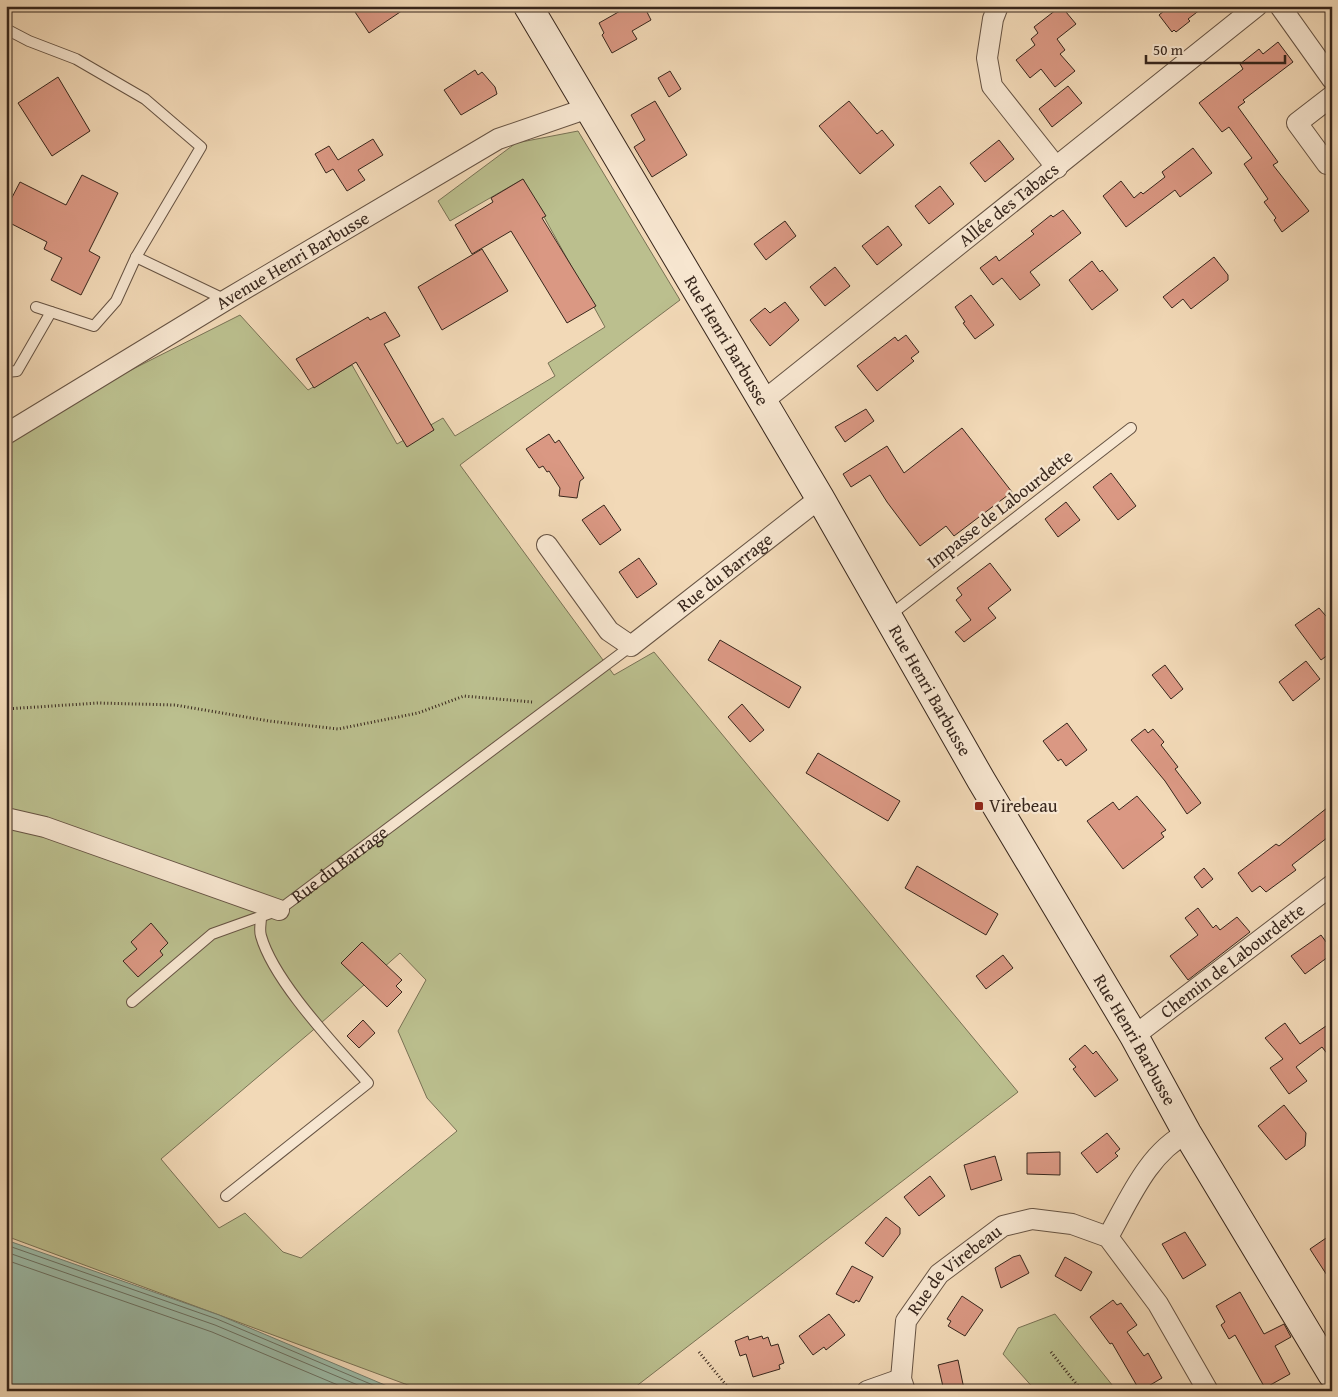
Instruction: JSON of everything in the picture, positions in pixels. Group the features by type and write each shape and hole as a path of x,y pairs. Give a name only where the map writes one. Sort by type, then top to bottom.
{"main road":[{"name":"Rue Henri Barbusse","path":"528,6 820,498 982,780 1134,1036 1187,1133 1332,1374"}],"street":[{"path":"998,6 992,18 987,58 992,86 1057,168"},
{"name":"Allée des Tabacs","path":"762,402 1057,168 1257,6"},
{"path":"1280,6 1332,79"},
{"path":"1332,96 1296,124 1327,164 1332,160"},
{"name":"Avenue Henri Barbusse","path":"6,434 226,300 498,139 588,108"},
{"name":"Rue du Barrage","path":"631,646 820,498"},
{"path":"547,545 609,631 631,646"},
{"name":"Rue du Barrage","path":"6,818 45,827 270,913"},
{"name":"Chemin de Labourdette","path":"1134,1036 1332,885"},
{"path":"1187,1133 1163,1149 1148,1168 1108,1237 1158,1304 1208,1391"},
{"name":"Rue de Virebeau","path":"903,1385 906,1321 939,1274 987,1237 1003,1226 1032,1219 1072,1224 1108,1237"},
{"path":"867,1391 903,1385"}],"lane":[{"path":"6,29 28,41 76,59 145,99 201,147 136,257 116,301 94,326 36,307"},
{"path":"136,257 226,300"},
{"path":"6,372 18,371 50,312"},
{"name":"Impasse de Labourdette","path":"888,616 1130,428"},
{"name":"Rue du Barrage","path":"270,913 631,646"},
{"path":"132,1002 212,934 270,913"},
{"path":"226,1196 368,1083 316,1023 272,960 260,933 270,913"}],"path":[{"path":"6,709 98,703 175,705 269,721 338,729 418,713 464,696 537,703 544,711"},
{"path":"698,1352 731,1391"},
{"path":"1051,1352 1082,1391"}],"green space":[{"path":"578,131 680,300 460,465 614,675 654,652 1018,1092 630,1391 424,1391 6,1236 6,427 16,428 240,315 308,390 352,365 397,444 443,418 455,436 555,376 548,363 605,327 523,179 450,221 438,201 516,143","holes":["400,953 426,980 398,1031 427,1098 457,1131 301,1258 283,1252 245,1213 219,1228 161,1159 312,1031"]},
{"path":"1055,1314 1117,1391 1036,1391 1003,1354 1018,1328"}],"water":[{"path":"6,1240 219,1315 399,1391 6,1391"}],"building":[{"path":"351,6 409,6 369,33"},
{"path":"629,6 644,6 651,20 632,31 637,39 612,53 602,35 604,33 599,23"},
{"path":"1061,6 1076,24 1057,39 1065,50 1060,54 1075,71 1055,87 1041,69 1030,78 1016,60 1035,45 1031,39 1038,33 1034,27"},
{"path":"1170,6 1205,6 1188,19 1190,21 1176,32 1174,30 1172,32 1159,15"},
{"path":"1278,42 1293,62 1243,100 1245,102 1238,107 1278,162 1273,165 1309,211 1282,232 1274,220 1276,218 1264,202 1268,199 1244,164 1252,158 1229,127 1222,132 1199,103 1243,69 1240,64 1259,49 1263,54"},
{"path":"475,70 478,75 482,72 495,87 497,94 461,115 444,90"},
{"path":"670,71 681,89 669,97 658,78"},
{"path":"58,77 90,131 52,156 18,103"},
{"path":"1068,86 1082,103 1052,127 1039,109"},
{"path":"655,101 687,155 652,177 634,147 645,140 631,115"},
{"path":"849,101 877,134 882,130 894,145 860,174 819,126"},
{"path":"373,139 383,155 358,170 365,180 347,191 333,169 326,173 315,154 329,146 338,160"},
{"path":"999,140 1014,159 985,182 970,163"},
{"path":"1193,148 1212,173 1180,197 1175,190 1126,227 1103,196 1121,181 1134,198 1141,192 1143,194 1165,177 1162,172"},
{"path":"82,175 118,193 89,251 100,257 81,295 51,280 62,258 44,249 47,242 6,221 6,209 20,182 66,205"},
{"path":"523,179 546,216 542,218 596,306 567,323 511,231 472,254 455,225 493,202 491,198"},
{"path":"940,186 954,204 929,224 915,206"},
{"path":"1063,210 1081,233 1030,272 1040,285 1020,300 1002,278 993,285 980,268 996,256 999,261 1034,234 1031,231 1051,215 1053,217"},
{"path":"785,221 796,236 766,260 754,244"},
{"path":"888,226 902,245 877,265 862,246"},
{"path":"482,249 508,291 442,330 418,287"},
{"path":"1214,257 1228,275 1228,280 1191,309 1183,299 1172,308 1163,297"},
{"path":"1092,261 1118,290 1092,310 1069,280"},
{"path":"835,267 850,286 825,306 810,287"},
{"path":"971,295 994,325 975,339 963,323 965,322 955,307"},
{"path":"785,302 799,320 770,346 750,320 765,308 770,313"},
{"path":"385,312 400,336 384,344 434,430 407,447 356,362 314,388 296,359 368,317 370,320"},
{"path":"906,335 919,352 911,358 914,361 877,391 857,366 895,337 898,341"},
{"path":"866,409 874,421 845,442 835,427"},
{"path":"962,428 1012,492 954,536 946,526 920,546 887,502 870,475 851,487 843,474 887,446 904,473"},
{"path":"549,434 555,443 559,440 584,478 580,481 577,498 559,496 560,488 549,471 547,472 543,466 539,468 526,449"},
{"path":"1111,473 1136,506 1118,520 1093,487"},
{"path":"1066,502 1080,520 1058,537 1045,519"},
{"path":"604,505 621,530 600,545 582,520"},
{"path":"639,558 657,584 637,598 619,572"},
{"path":"990,563 1011,590 988,608 996,618 964,642 955,632 971,620 956,600 962,595 957,588"},
{"path":"1319,608 1332,623 1332,652 1321,660 1295,625"},
{"path":"720,640 801,687 789,708 708,660"},
{"path":"1306,661 1320,679 1293,701 1279,682"},
{"path":"1165,665 1183,689 1171,699 1152,675"},
{"path":"742,704 764,730 750,742 728,717"},
{"path":"1067,723 1087,750 1066,766 1061,759 1058,761 1043,741"},
{"path":"1145,729 1148,733 1153,729 1164,742 1161,745 1178,767 1175,769 1201,803 1187,814 1165,781 1131,740"},
{"path":"818,753 900,801 888,821 806,773"},
{"path":"1137,796 1166,830 1161,833 1164,837 1123,869 1087,821 1113,802 1119,810"},
{"path":"1332,804 1332,834 1292,865 1296,870 1266,892 1260,886 1252,892 1238,873 1276,844 1279,846"},
{"path":"917,866 998,914 986,935 905,888"},
{"path":"1204,868 1213,879 1202,888 1194,877"},
{"path":"1198,908 1213,928 1216,925 1220,930 1237,917 1250,932 1188,980 1170,956 1198,935 1185,918"},
{"path":"151,923 168,943 160,951 163,955 138,977 123,961 137,949 131,942"},
{"path":"1321,935 1332,950 1332,954 1305,974 1291,956"},
{"path":"362,942 402,980 396,986 402,992 387,1007 341,963"},
{"path":"1003,955 1013,968 986,989 976,976"},
{"path":"363,1020 375,1033 359,1048 347,1036"},
{"path":"1285,1023 1300,1044 1326,1026 1332,1033 1332,1060 1322,1047 1296,1067 1307,1081 1289,1094 1270,1068 1283,1059 1265,1038"},
{"path":"1085,1045 1093,1054 1096,1051 1118,1080 1095,1097 1073,1069 1076,1067 1069,1059"},
{"path":"1284,1105 1306,1133 1305,1146 1286,1160 1258,1126"},
{"path":"1107,1133 1120,1149 1115,1153 1118,1156 1097,1173 1081,1153"},
{"path":"1060,1152 1060,1175 1027,1174 1027,1153"},
{"path":"995,1156 1002,1180 971,1190 964,1165"},
{"path":"930,1176 945,1196 919,1216 904,1197"},
{"path":"886,1217 900,1228 900,1234 883,1257 865,1243"},
{"path":"1185,1232 1206,1265 1183,1279 1162,1244"},
{"path":"1332,1234 1332,1283 1310,1249"},
{"path":"1020,1255 1029,1273 1001,1288 995,1268"},
{"path":"1065,1257 1092,1272 1081,1291 1055,1276"},
{"path":"852,1266 873,1277 859,1302 856,1300 854,1303 836,1294"},
{"path":"1240,1292 1264,1334 1284,1324 1291,1337 1275,1346 1290,1374 1265,1388 1235,1335 1229,1339 1221,1325 1225,1322 1216,1306"},
{"path":"962,1296 983,1310 965,1336 948,1326 951,1321 947,1319"},
{"path":"1113,1300 1117,1305 1121,1303 1137,1325 1127,1332 1144,1356 1148,1353 1162,1378 1140,1391 1112,1343 1110,1344 1090,1317"},
{"path":"829,1314 845,1335 826,1350 824,1347 813,1355 799,1336"},
{"path":"748,1336 749,1340 762,1336 763,1339 768,1337 771,1346 778,1344 784,1363 779,1365 780,1369 753,1377 746,1354 740,1356 735,1341"},
{"path":"958,1360 964,1389 944,1391 938,1365"}],"place":[{"name":"Virebeau","path":"979,806"}]}
